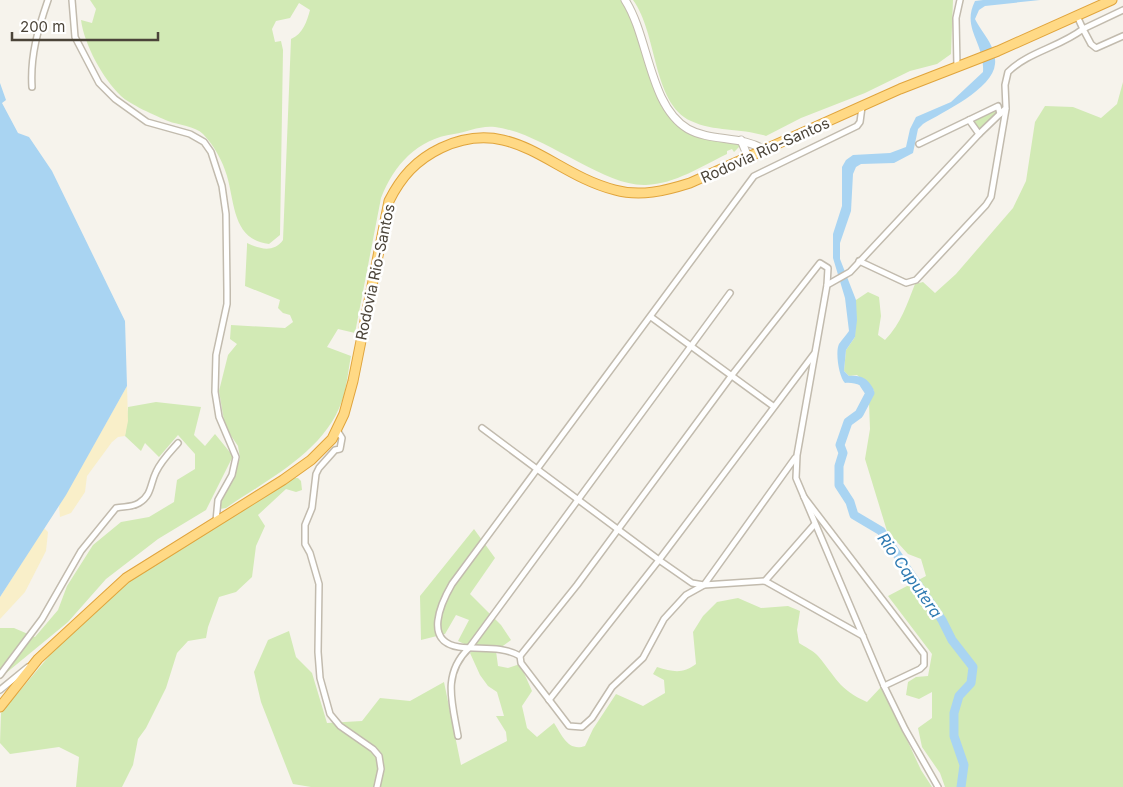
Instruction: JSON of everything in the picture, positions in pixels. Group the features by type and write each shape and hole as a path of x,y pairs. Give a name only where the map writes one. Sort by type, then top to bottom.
{"highway":[{"name":"Rodovia Rio-Santos","path":"0,708 38,659 126,578 283,480 311,460 337,430 344,414 353,381 389,201 397,184 410,168 428,154 465,140 498,138 536,152 577,174 614,190 650,193 665,191 690,183 900,89 998,51 1077,16 1100,3 1112,0"}],"street":[{"path":"32,87 31,67 35,41 48,0"},
{"path":"72,0 75,37 100,83 115,100 147,122 190,134 204,142 211,152 222,186 226,214 227,304 216,355 214,392 218,417 236,457 232,475 218,500 216,522"},
{"path":"625,0 639,26 659,91 672,115 688,129 697,133 741,140 765,150"},
{"path":"957,67 956,18 960,0"},
{"path":"859,261 906,282 916,280 986,205 991,197 1006,108 1006,77 1008,72 1024,61 1062,43 1083,29 1123,10"},
{"path":"1077,16 1091,44 1096,48 1123,36"},
{"path":"919,144 998,106 1000,114"},
{"path":"797,455 704,585 686,595 674,606 664,619 643,658 612,687 586,725 569,726 524,668 520,656 502,648 452,646 441,636 437,621 442,601 452,584 754,176 856,126 860,122 862,107"},
{"path":"827,285 850,272 1006,108"},
{"path":"969,120 980,134"},
{"path":"741,140 748,157"},
{"path":"520,656 619,529 732,375 820,263 828,268 827,285 795,468 799,490 884,686 905,729 938,787"},
{"path":"458,736 450,681 458,658 469,648 730,293"},
{"path":"651,317 773,406"},
{"path":"549,700 659,560 815,352"},
{"path":"482,428 692,583 704,585 765,581 863,637"},
{"path":"337,430 342,438 340,450 335,450 322,465 315,478 312,508 305,525 304,536 319,584 317,634 320,678 330,714 340,726 374,749 379,756 381,769 377,787"},
{"path":"0,676 38,626 91,538 116,508 129,507 140,503 151,490 156,472 178,443"},
{"path":"311,460 322,465"},
{"path":"799,490 924,654 924,665 920,669 884,686"},
{"path":"765,581 814,525"},
{"path":"0,690 38,659"}],"green space":[{"path":"90,0 623,0 634,17 664,109 683,130 739,142 739,147 734,152 732,149 727,151 727,154 678,178 646,185 611,178 533,139 514,131 495,127 479,128 441,137 429,141 418,148 400,165 386,186 381,198 355,333 338,329 327,347 351,356 344,396 334,419 322,435 293,463 226,508 220,509 218,506 240,458 238,446 225,427 219,391 228,355 237,344 230,339 231,325 285,328 293,322 290,315 283,313 278,308 280,300 245,286 247,243 266,249 275,247 283,240 291,39 301,31 310,10 299,3 290,18 276,21 272,29 275,42 281,41 283,50 280,235 269,244 248,236 242,228 234,209 223,165 214,148 200,131 150,113 125,99 114,89 95,61 83,29 81,20 92,23 96,9"},
{"path":"633,0 953,0 951,54 937,64 910,71 865,93 801,118 766,136 709,127 691,121 678,112 669,99 662,84 641,14"},
{"path":"1123,82 1123,787 945,787 940,773 922,747 918,728 932,718 932,692 919,699 906,695 908,682 916,677 928,676 932,654 888,596 926,576 921,559 908,554 887,531 865,459 870,429 869,403 874,390 857,375 849,376 844,371 846,350 855,337 856,300 868,292 879,297 881,316 878,335 885,340 899,321 915,284 923,282 935,293 956,274 1013,208 1026,181 1035,122 1045,106 1073,107 1101,118 1117,104"},
{"path":"997,108 999,113 979,132 971,121"},
{"path":"156,402 201,407 194,435 205,446 215,434 233,456 206,510 158,539 106,579 68,622 0,678 0,628 14,628 35,637 58,610 67,586 93,545 121,522 149,517 174,502 177,480 195,469 195,454 178,435 159,457 145,443 141,451 125,436 128,407"},
{"path":"290,478 298,478 301,481 302,490 296,492 286,489 258,515 265,526 256,546 252,577 236,592 219,597 206,638 188,641 177,653 166,688 146,728 138,739 133,765 122,787 76,787 79,757 59,747 10,754 0,743 1,713 55,649 126,583"},
{"path":"474,529 495,558 470,594 501,625 511,640 496,651 498,666 508,668 520,664 532,691 522,706 527,728 537,737 554,723 570,745 574,747 585,746 593,729 616,694 643,706 665,693 664,680 653,674 657,667 682,671 696,664 693,632 703,616 717,602 738,598 761,608 788,606 800,611 797,630 799,643 816,654 838,682 857,697 867,702 882,686 921,770 932,787 311,787 293,784 261,702 254,672 268,640 289,631 296,657 312,673 327,723 362,721 380,698 410,701 444,682 461,765 507,741 506,732 496,716 504,716 497,692 488,686 480,675 470,653 475,649 458,641 469,620 456,615 445,634 421,640 420,596"}],"sand":[{"path":"127,386 128,421 125,436 118,437 112,442 87,476 85,492 71,513 60,517 59,506"},
{"path":"44,528 48,532 46,551 25,592 0,619 0,597"}],"water":[{"path":"1040,0 985,6 979,10 975,19 991,46 995,58 992,73 986,82 966,99 923,124 918,129 913,153 894,163 861,164 856,167 853,174 851,211 840,243 840,259 856,300 857,320 855,337 846,350 844,371 849,376 858,376 867,380 874,390 870,393 859,385 845,383 838,364 837,353 839,344 849,331 845,298 833,258 833,234 842,206 842,167 846,160 853,155 890,153 906,147 910,129 916,117 951,102 983,72 981,52 972,28 971,11 975,1"},
{"path":"0,83 6,100 2,103 18,133 29,137 52,171 125,321 127,386 66,495 0,597"}],"waterway":[{"name":"Rio Caputera","path":"864,384 870,393 859,414 848,422 840,445 843,453 839,466 839,485 850,502 854,515 881,531 942,620 952,640 973,667 971,683 959,696 954,713 954,736 964,765 961,787"}]}
